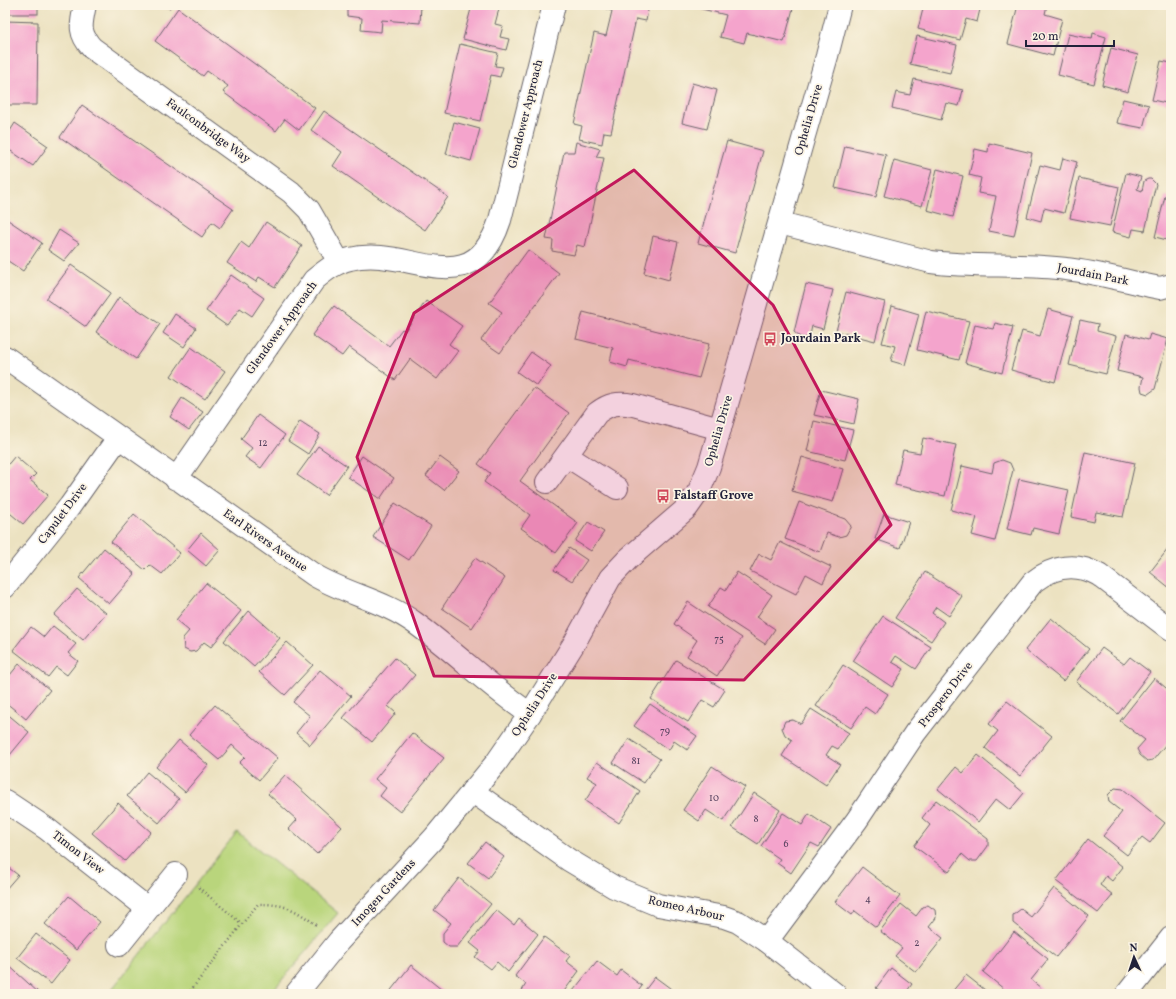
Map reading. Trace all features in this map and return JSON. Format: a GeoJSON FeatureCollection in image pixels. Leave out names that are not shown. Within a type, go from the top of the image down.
{"type":"FeatureCollection","features":[{"type":"Feature","properties":{"kind":"street","name":"Faulconbridge Way"},"geometry":{"type":"LineString","coordinates":[[85,5],[81,22],[81,33],[84,40],[92,48],[291,192],[309,210],[339,262]]}},
{"type":"Feature","properties":{"kind":"street","name":"Glendower Approach"},"geometry":{"type":"LineString","coordinates":[[176,479],[314,280],[339,262],[351,258],[377,256],[396,257],[430,266],[451,268],[476,257],[485,249],[496,231],[500,220],[554,5]]}},
{"type":"Feature","properties":{"kind":"street","name":"Ophelia Drive"},"geometry":{"type":"LineString","coordinates":[[472,792],[496,763],[530,714],[575,642],[610,578],[628,559],[687,508],[693,500],[709,467],[780,223],[840,5]]}},
{"type":"Feature","properties":{"kind":"street","name":"Jourdain Park"},"geometry":{"type":"LineString","coordinates":[[780,223],[931,262],[956,266],[1030,266],[1066,269],[1160,288],[1171,286]]}},
{"type":"Feature","properties":{"kind":"street","name":"Earl Rivers Avenue"},"geometry":{"type":"LineString","coordinates":[[5,357],[314,575],[330,584],[391,609],[415,623],[530,714]]}},
{"type":"Feature","properties":{"kind":"street"},"geometry":{"type":"LineString","coordinates":[[547,482],[597,413],[608,405],[620,403],[633,405],[720,429]]}},
{"type":"Feature","properties":{"kind":"street","name":"Capulet Drive"},"geometry":{"type":"LineString","coordinates":[[5,587],[70,506],[118,438]]}},
{"type":"Feature","properties":{"kind":"street"},"geometry":{"type":"LineString","coordinates":[[567,456],[617,488]]}},
{"type":"Feature","properties":{"kind":"street","name":"Prospero Drive"},"geometry":{"type":"LineString","coordinates":[[767,941],[857,820],[915,733],[1033,582],[1044,574],[1055,569],[1072,567],[1090,570],[1171,630]]}},
{"type":"Feature","properties":{"kind":"street","name":"Romeo Arbour"},"geometry":{"type":"LineString","coordinates":[[472,792],[569,860],[614,887],[658,905],[724,917],[738,922],[767,941],[835,994]]}},
{"type":"Feature","properties":{"kind":"street","name":"Imogen Gardens"},"geometry":{"type":"LineString","coordinates":[[296,994],[339,941],[434,838],[472,792]]}},
{"type":"Feature","properties":{"kind":"street","name":"Timon View"},"geometry":{"type":"LineString","coordinates":[[5,801],[47,829],[147,908]]}},
{"type":"Feature","properties":{"kind":"street"},"geometry":{"type":"LineString","coordinates":[[119,945],[147,908],[186,880]]}},
{"type":"Feature","properties":{"kind":"street"},"geometry":{"type":"LineString","coordinates":[[1127,994],[1171,938]]}},
{"type":"Feature","properties":{"kind":"path"},"geometry":{"type":"LineString","coordinates":[[186,880],[242,924]]}},
{"type":"Feature","properties":{"kind":"path"},"geometry":{"type":"LineString","coordinates":[[188,994],[258,904],[276,904],[293,909],[339,941]]}},
{"type":"Feature","properties":{"kind":"highlighted area"},"geometry":{"type":"Polygon","coordinates":[[[634,170],[773,305],[891,525],[744,680],[434,676],[357,457],[414,313],[634,170]]]}},
{"type":"Feature","properties":{"kind":"green space"},"geometry":{"type":"Polygon","coordinates":[[[237,832],[338,913],[270,994],[108,994],[237,832]]]}},
{"type":"Feature","properties":{"kind":"building"},"geometry":{"type":"Polygon","coordinates":[[[5,5],[38,5],[38,14],[5,14],[5,5]]]}},
{"type":"Feature","properties":{"kind":"building"},"geometry":{"type":"Polygon","coordinates":[[[146,5],[170,5],[170,8],[146,5]]]}},
{"type":"Feature","properties":{"kind":"building"},"geometry":{"type":"Polygon","coordinates":[[[347,5],[421,5],[420,23],[382,20],[381,32],[361,30],[362,18],[347,16],[347,5]]]}},
{"type":"Feature","properties":{"kind":"building"},"geometry":{"type":"Polygon","coordinates":[[[472,5],[500,5],[495,24],[503,26],[500,37],[509,39],[506,50],[463,39],[472,5]]]}},
{"type":"Feature","properties":{"kind":"building"},"geometry":{"type":"Polygon","coordinates":[[[607,5],[649,5],[646,21],[636,19],[611,133],[604,132],[602,144],[579,139],[582,126],[574,124],[594,33],[606,36],[612,11],[606,9],[607,5]]]}},
{"type":"Feature","properties":{"kind":"building"},"geometry":{"type":"Polygon","coordinates":[[[695,5],[794,5],[784,42],[747,33],[744,43],[720,37],[726,15],[694,7],[695,5]]]}},
{"type":"Feature","properties":{"kind":"building"},"geometry":{"type":"Polygon","coordinates":[[[924,5],[981,5],[977,22],[966,19],[960,40],[918,29],[924,5]]]}},
{"type":"Feature","properties":{"kind":"building"},"geometry":{"type":"Polygon","coordinates":[[[1018,5],[1047,5],[1045,14],[1062,19],[1053,56],[1008,44],[1018,5]]]}},
{"type":"Feature","properties":{"kind":"building"},"geometry":{"type":"Polygon","coordinates":[[[178,8],[315,108],[299,130],[285,119],[276,131],[223,92],[228,86],[207,71],[203,76],[155,41],[178,8]]]}},
{"type":"Feature","properties":{"kind":"building"},"geometry":{"type":"Polygon","coordinates":[[[5,21],[38,22],[37,105],[5,105],[5,21]]]}},
{"type":"Feature","properties":{"kind":"building"},"geometry":{"type":"Polygon","coordinates":[[[1093,33],[1106,37],[1094,84],[1058,75],[1068,34],[1092,39],[1093,33]]]}},
{"type":"Feature","properties":{"kind":"building"},"geometry":{"type":"Polygon","coordinates":[[[917,36],[957,45],[950,73],[910,64],[917,36]]]}},
{"type":"Feature","properties":{"kind":"building"},"geometry":{"type":"Polygon","coordinates":[[[460,44],[498,53],[495,66],[503,67],[500,77],[491,75],[480,121],[444,113],[460,44]]]}},
{"type":"Feature","properties":{"kind":"building"},"geometry":{"type":"Polygon","coordinates":[[[1111,48],[1138,55],[1128,92],[1102,85],[1111,48]]]}},
{"type":"Feature","properties":{"kind":"building"},"geometry":{"type":"Polygon","coordinates":[[[1161,61],[1171,63],[1171,104],[1152,100],[1161,61]]]}},
{"type":"Feature","properties":{"kind":"building"},"geometry":{"type":"Polygon","coordinates":[[[914,79],[963,90],[959,106],[946,103],[941,120],[892,108],[896,92],[910,95],[914,79]]]}},
{"type":"Feature","properties":{"kind":"building"},"geometry":{"type":"Polygon","coordinates":[[[692,83],[717,90],[707,129],[682,123],[692,83]]]}},
{"type":"Feature","properties":{"kind":"building"},"geometry":{"type":"Polygon","coordinates":[[[1123,99],[1149,105],[1143,128],[1117,123],[1123,99]]]}},
{"type":"Feature","properties":{"kind":"building"},"geometry":{"type":"Polygon","coordinates":[[[82,105],[233,209],[220,228],[212,222],[202,237],[60,137],[82,105]]]}},
{"type":"Feature","properties":{"kind":"building"},"geometry":{"type":"Polygon","coordinates":[[[324,111],[448,197],[425,230],[333,166],[342,152],[311,130],[324,111]]]}},
{"type":"Feature","properties":{"kind":"building"},"geometry":{"type":"Polygon","coordinates":[[[454,122],[480,129],[471,161],[446,154],[454,122]]]}},
{"type":"Feature","properties":{"kind":"building"},"geometry":{"type":"Polygon","coordinates":[[[15,123],[48,146],[33,166],[5,147],[5,139],[15,123]]]}},
{"type":"Feature","properties":{"kind":"building"},"geometry":{"type":"Polygon","coordinates":[[[727,141],[763,151],[735,253],[698,243],[727,141]]]}},
{"type":"Feature","properties":{"kind":"building"},"geometry":{"type":"Polygon","coordinates":[[[576,142],[600,149],[596,157],[604,158],[585,247],[577,245],[574,255],[552,251],[553,240],[546,239],[564,152],[574,152],[576,142]]]}},
{"type":"Feature","properties":{"kind":"building"},"geometry":{"type":"Polygon","coordinates":[[[989,143],[1032,153],[1014,236],[989,231],[996,196],[978,193],[981,178],[969,175],[975,149],[988,152],[989,143]]]}},
{"type":"Feature","properties":{"kind":"building"},"geometry":{"type":"Polygon","coordinates":[[[845,146],[886,155],[876,197],[835,188],[845,146]]]}},
{"type":"Feature","properties":{"kind":"building"},"geometry":{"type":"Polygon","coordinates":[[[1063,158],[1077,162],[1064,213],[1044,208],[1041,221],[1027,217],[1040,165],[1060,170],[1063,158]]]}},
{"type":"Feature","properties":{"kind":"building"},"geometry":{"type":"Polygon","coordinates":[[[894,160],[932,170],[922,206],[884,196],[894,160]]]}},
{"type":"Feature","properties":{"kind":"building"},"geometry":{"type":"Polygon","coordinates":[[[937,169],[963,176],[953,217],[927,210],[937,169]]]}},
{"type":"Feature","properties":{"kind":"building"},"geometry":{"type":"Polygon","coordinates":[[[1126,173],[1141,177],[1137,189],[1142,191],[1144,181],[1148,179],[1151,179],[1156,184],[1145,231],[1133,229],[1131,237],[1112,232],[1126,173]]]}},
{"type":"Feature","properties":{"kind":"building"},"geometry":{"type":"Polygon","coordinates":[[[1079,178],[1119,187],[1110,226],[1070,218],[1079,178]]]}},
{"type":"Feature","properties":{"kind":"building"},"geometry":{"type":"Polygon","coordinates":[[[1165,196],[1171,197],[1171,241],[1155,237],[1165,196]]]}},
{"type":"Feature","properties":{"kind":"building"},"geometry":{"type":"Polygon","coordinates":[[[5,218],[42,243],[23,271],[5,259],[5,218]]]}},
{"type":"Feature","properties":{"kind":"building"},"geometry":{"type":"Polygon","coordinates":[[[266,222],[302,246],[275,287],[259,277],[256,282],[227,263],[241,242],[249,248],[266,222]]]}},
{"type":"Feature","properties":{"kind":"building"},"geometry":{"type":"Polygon","coordinates":[[[59,230],[79,243],[64,261],[48,250],[59,230]]]}},
{"type":"Feature","properties":{"kind":"building"},"geometry":{"type":"Polygon","coordinates":[[[653,236],[678,242],[669,280],[644,273],[653,236]]]}},
{"type":"Feature","properties":{"kind":"building"},"geometry":{"type":"Polygon","coordinates":[[[528,250],[559,273],[500,353],[481,340],[502,312],[489,303],[528,250]]]}},
{"type":"Feature","properties":{"kind":"building"},"geometry":{"type":"Polygon","coordinates":[[[71,265],[111,293],[86,327],[46,299],[71,265]]]}},
{"type":"Feature","properties":{"kind":"building"},"geometry":{"type":"Polygon","coordinates":[[[231,275],[264,298],[252,316],[240,308],[227,326],[206,311],[231,275]]]}},
{"type":"Feature","properties":{"kind":"building"},"geometry":{"type":"Polygon","coordinates":[[[806,284],[833,290],[823,329],[812,326],[810,335],[807,338],[800,337],[794,332],[806,284]]]}},
{"type":"Feature","properties":{"kind":"building"},"geometry":{"type":"Polygon","coordinates":[[[846,292],[885,302],[875,341],[836,331],[846,292]]]}},
{"type":"Feature","properties":{"kind":"building"},"geometry":{"type":"Polygon","coordinates":[[[119,297],[160,324],[136,359],[96,332],[119,297]]]}},
{"type":"Feature","properties":{"kind":"building"},"geometry":{"type":"Polygon","coordinates":[[[426,301],[462,326],[449,344],[458,351],[437,379],[410,359],[395,380],[349,347],[342,356],[312,335],[334,306],[389,346],[402,329],[405,331],[426,301]]]}},
{"type":"Feature","properties":{"kind":"building"},"geometry":{"type":"Polygon","coordinates":[[[892,306],[919,314],[905,365],[891,361],[895,346],[882,343],[892,306]]]}},
{"type":"Feature","properties":{"kind":"building"},"geometry":{"type":"Polygon","coordinates":[[[1048,309],[1073,316],[1055,382],[1011,370],[1022,331],[1040,336],[1048,309]]]}},
{"type":"Feature","properties":{"kind":"building"},"geometry":{"type":"Polygon","coordinates":[[[926,311],[969,321],[959,360],[917,350],[926,311]]]}},
{"type":"Feature","properties":{"kind":"building"},"geometry":{"type":"Polygon","coordinates":[[[583,312],[709,344],[699,378],[629,360],[627,367],[610,362],[613,348],[576,339],[583,312]]]}},
{"type":"Feature","properties":{"kind":"building"},"geometry":{"type":"Polygon","coordinates":[[[175,314],[196,328],[184,347],[163,333],[175,314]]]}},
{"type":"Feature","properties":{"kind":"building"},"geometry":{"type":"Polygon","coordinates":[[[1080,320],[1098,324],[1097,331],[1116,336],[1106,374],[1069,365],[1080,320]]]}},
{"type":"Feature","properties":{"kind":"building"},"geometry":{"type":"Polygon","coordinates":[[[995,323],[1013,327],[1002,373],[965,363],[975,325],[993,329],[995,323]]]}},
{"type":"Feature","properties":{"kind":"building"},"geometry":{"type":"Polygon","coordinates":[[[1126,334],[1148,340],[1150,334],[1168,339],[1155,389],[1148,394],[1142,392],[1141,387],[1143,377],[1117,371],[1126,334]]]}},
{"type":"Feature","properties":{"kind":"building"},"geometry":{"type":"Polygon","coordinates":[[[191,347],[225,371],[205,399],[171,376],[191,347]]]}},
{"type":"Feature","properties":{"kind":"building"},"geometry":{"type":"Polygon","coordinates":[[[531,352],[551,366],[537,386],[517,372],[531,352]]]}},
{"type":"Feature","properties":{"kind":"building"},"geometry":{"type":"Polygon","coordinates":[[[534,388],[569,413],[520,481],[578,523],[556,553],[521,528],[530,515],[484,482],[490,473],[478,464],[534,388]]]}},
{"type":"Feature","properties":{"kind":"building"},"geometry":{"type":"Polygon","coordinates":[[[821,390],[859,399],[854,424],[814,415],[821,390]]]}},
{"type":"Feature","properties":{"kind":"building"},"geometry":{"type":"Polygon","coordinates":[[[182,398],[203,412],[189,430],[170,417],[182,398]]]}},
{"type":"Feature","properties":{"kind":"building"},"geometry":{"type":"Polygon","coordinates":[[[258,415],[285,435],[261,468],[245,457],[252,448],[241,439],[258,415]]]}},
{"type":"Feature","properties":{"kind":"building"},"geometry":{"type":"Polygon","coordinates":[[[300,421],[320,434],[308,454],[288,441],[300,421]]]}},
{"type":"Feature","properties":{"kind":"building"},"geometry":{"type":"Polygon","coordinates":[[[814,421],[853,430],[845,460],[807,451],[814,421]]]}},
{"type":"Feature","properties":{"kind":"building"},"geometry":{"type":"Polygon","coordinates":[[[923,438],[956,445],[945,496],[895,485],[903,450],[920,453],[923,438]]]}},
{"type":"Feature","properties":{"kind":"building"},"geometry":{"type":"Polygon","coordinates":[[[318,446],[347,466],[326,495],[297,475],[318,446]]]}},
{"type":"Feature","properties":{"kind":"building"},"geometry":{"type":"Polygon","coordinates":[[[1085,452],[1135,463],[1123,517],[1096,512],[1094,522],[1071,517],[1085,452]]]}},
{"type":"Feature","properties":{"kind":"building"},"geometry":{"type":"Polygon","coordinates":[[[15,456],[36,474],[30,480],[48,495],[23,524],[5,509],[5,468],[15,456]]]}},
{"type":"Feature","properties":{"kind":"building"},"geometry":{"type":"Polygon","coordinates":[[[362,456],[394,478],[380,499],[348,477],[362,456]]]}},
{"type":"Feature","properties":{"kind":"building"},"geometry":{"type":"Polygon","coordinates":[[[440,457],[459,471],[444,490],[426,476],[440,457]]]}},
{"type":"Feature","properties":{"kind":"building"},"geometry":{"type":"Polygon","coordinates":[[[802,457],[843,469],[833,502],[792,491],[802,457]]]}},
{"type":"Feature","properties":{"kind":"building"},"geometry":{"type":"Polygon","coordinates":[[[1002,460],[1010,463],[1013,470],[995,541],[972,535],[977,517],[951,510],[962,466],[992,473],[994,463],[1002,460]]]}},
{"type":"Feature","properties":{"kind":"building"},"geometry":{"type":"Polygon","coordinates":[[[1019,479],[1069,490],[1059,534],[1033,528],[1031,535],[1007,529],[1019,479]]]}},
{"type":"Feature","properties":{"kind":"building"},"geometry":{"type":"Polygon","coordinates":[[[799,502],[845,519],[851,526],[846,535],[839,537],[827,533],[820,552],[785,539],[799,502]]]}},
{"type":"Feature","properties":{"kind":"building"},"geometry":{"type":"Polygon","coordinates":[[[395,503],[431,526],[409,560],[373,537],[395,503]]]}},
{"type":"Feature","properties":{"kind":"building"},"geometry":{"type":"Polygon","coordinates":[[[134,514],[180,553],[162,574],[150,565],[145,570],[111,542],[134,514]]]}},
{"type":"Feature","properties":{"kind":"building"},"geometry":{"type":"Polygon","coordinates":[[[884,514],[909,522],[900,548],[875,539],[884,514]]]}},
{"type":"Feature","properties":{"kind":"building"},"geometry":{"type":"Polygon","coordinates":[[[588,522],[604,532],[591,551],[575,541],[588,522]]]}},
{"type":"Feature","properties":{"kind":"building"},"geometry":{"type":"Polygon","coordinates":[[[201,533],[220,550],[206,566],[187,550],[201,533]]]}},
{"type":"Feature","properties":{"kind":"building"},"geometry":{"type":"Polygon","coordinates":[[[780,542],[831,567],[823,583],[806,574],[796,594],[750,571],[759,554],[771,560],[780,542]]]}},
{"type":"Feature","properties":{"kind":"building"},"geometry":{"type":"Polygon","coordinates":[[[104,548],[135,574],[109,604],[79,578],[104,548]]]}},
{"type":"Feature","properties":{"kind":"building"},"geometry":{"type":"Polygon","coordinates":[[[569,548],[587,560],[572,581],[554,570],[569,548]]]}},
{"type":"Feature","properties":{"kind":"building"},"geometry":{"type":"Polygon","coordinates":[[[1168,549],[1171,551],[1171,589],[1150,572],[1168,549]]]}},
{"type":"Feature","properties":{"kind":"building"},"geometry":{"type":"Polygon","coordinates":[[[475,558],[505,578],[472,628],[442,608],[475,558]]]}},
{"type":"Feature","properties":{"kind":"building"},"geometry":{"type":"Polygon","coordinates":[[[737,572],[772,595],[757,617],[775,629],[765,644],[708,607],[721,587],[726,590],[737,572]]]}},
{"type":"Feature","properties":{"kind":"building"},"geometry":{"type":"Polygon","coordinates":[[[925,572],[962,596],[949,616],[936,607],[932,613],[944,622],[931,641],[895,618],[925,572]]]}},
{"type":"Feature","properties":{"kind":"building"},"geometry":{"type":"Polygon","coordinates":[[[206,583],[241,611],[211,647],[204,642],[196,651],[190,652],[184,649],[183,638],[189,631],[176,620],[206,583]]]}},
{"type":"Feature","properties":{"kind":"building"},"geometry":{"type":"Polygon","coordinates":[[[77,589],[106,613],[83,640],[54,615],[77,589]]]}},
{"type":"Feature","properties":{"kind":"building"},"geometry":{"type":"Polygon","coordinates":[[[688,602],[742,638],[717,676],[687,656],[697,640],[674,624],[688,602]]]}},
{"type":"Feature","properties":{"kind":"building"},"geometry":{"type":"Polygon","coordinates":[[[249,611],[280,638],[254,667],[224,641],[249,611]]]}},
{"type":"Feature","properties":{"kind":"building"},"geometry":{"type":"Polygon","coordinates":[[[883,616],[931,647],[916,669],[896,656],[892,662],[904,669],[892,687],[853,661],[883,616]]]}},
{"type":"Feature","properties":{"kind":"building"},"geometry":{"type":"Polygon","coordinates":[[[1051,618],[1089,649],[1063,681],[1025,650],[1051,618]]]}},
{"type":"Feature","properties":{"kind":"building"},"geometry":{"type":"Polygon","coordinates":[[[53,626],[76,644],[68,653],[78,661],[67,675],[56,667],[48,677],[13,650],[31,627],[44,637],[53,626]]]}},
{"type":"Feature","properties":{"kind":"building"},"geometry":{"type":"Polygon","coordinates":[[[287,642],[313,665],[285,695],[259,672],[287,642]]]}},
{"type":"Feature","properties":{"kind":"building"},"geometry":{"type":"Polygon","coordinates":[[[1102,648],[1124,664],[1130,657],[1150,672],[1118,714],[1076,682],[1102,648]]]}},
{"type":"Feature","properties":{"kind":"building"},"geometry":{"type":"Polygon","coordinates":[[[395,658],[415,675],[388,706],[396,713],[372,742],[343,718],[395,658]]]}},
{"type":"Feature","properties":{"kind":"building"},"geometry":{"type":"Polygon","coordinates":[[[676,660],[725,690],[714,707],[702,700],[688,722],[651,699],[676,660]]]}},
{"type":"Feature","properties":{"kind":"building"},"geometry":{"type":"Polygon","coordinates":[[[19,664],[50,690],[26,719],[5,702],[5,681],[19,664]]]}},
{"type":"Feature","properties":{"kind":"building"},"geometry":{"type":"Polygon","coordinates":[[[843,665],[888,694],[875,714],[865,707],[851,728],[816,706],[843,665]]]}},
{"type":"Feature","properties":{"kind":"building"},"geometry":{"type":"Polygon","coordinates":[[[320,670],[351,696],[310,745],[296,733],[310,716],[293,702],[320,670]]]}},
{"type":"Feature","properties":{"kind":"building"},"geometry":{"type":"Polygon","coordinates":[[[1154,678],[1171,692],[1171,738],[1153,760],[1147,761],[1140,755],[1137,749],[1145,740],[1120,721],[1154,678]]]}},
{"type":"Feature","properties":{"kind":"building"},"geometry":{"type":"Polygon","coordinates":[[[1007,701],[1052,736],[1020,776],[985,748],[998,731],[989,724],[1007,701]]]}},
{"type":"Feature","properties":{"kind":"building"},"geometry":{"type":"Polygon","coordinates":[[[650,704],[697,736],[687,750],[674,741],[669,750],[634,726],[650,704]]]}},
{"type":"Feature","properties":{"kind":"building"},"geometry":{"type":"Polygon","coordinates":[[[215,705],[278,758],[259,780],[239,763],[245,757],[232,745],[219,760],[189,735],[215,705]]]}},
{"type":"Feature","properties":{"kind":"building"},"geometry":{"type":"Polygon","coordinates":[[[811,709],[849,733],[838,749],[832,746],[826,755],[840,764],[826,785],[782,756],[792,740],[785,735],[782,728],[785,721],[793,720],[801,724],[811,709]]]}},
{"type":"Feature","properties":{"kind":"building"},"geometry":{"type":"Polygon","coordinates":[[[5,712],[29,732],[5,761],[5,712]]]}},
{"type":"Feature","properties":{"kind":"building"},"geometry":{"type":"Polygon","coordinates":[[[412,733],[444,758],[400,812],[380,796],[386,788],[375,779],[412,733]]]}},
{"type":"Feature","properties":{"kind":"building"},"geometry":{"type":"Polygon","coordinates":[[[629,739],[660,759],[644,783],[613,763],[629,739]]]}},
{"type":"Feature","properties":{"kind":"building"},"geometry":{"type":"Polygon","coordinates":[[[179,740],[208,765],[185,792],[156,767],[179,740]]]}},
{"type":"Feature","properties":{"kind":"building"},"geometry":{"type":"Polygon","coordinates":[[[978,755],[1024,793],[1010,810],[996,799],[978,822],[938,789],[956,767],[963,773],[978,755]]]}},
{"type":"Feature","properties":{"kind":"building"},"geometry":{"type":"Polygon","coordinates":[[[597,762],[640,791],[619,823],[585,801],[597,783],[587,777],[597,762]]]}},
{"type":"Feature","properties":{"kind":"building"},"geometry":{"type":"Polygon","coordinates":[[[712,766],[745,787],[723,821],[706,810],[699,821],[683,810],[712,766]]]}},
{"type":"Feature","properties":{"kind":"building"},"geometry":{"type":"Polygon","coordinates":[[[147,772],[179,799],[159,823],[127,796],[147,772]]]}},
{"type":"Feature","properties":{"kind":"building"},"geometry":{"type":"Polygon","coordinates":[[[285,775],[342,827],[317,854],[289,829],[297,820],[268,794],[285,775]]]}},
{"type":"Feature","properties":{"kind":"building"},"geometry":{"type":"Polygon","coordinates":[[[1115,788],[1123,789],[1165,823],[1150,843],[1142,837],[1127,855],[1103,836],[1122,812],[1109,802],[1108,795],[1115,788]]]}},
{"type":"Feature","properties":{"kind":"building"},"geometry":{"type":"Polygon","coordinates":[[[754,793],[780,810],[758,844],[732,827],[754,793]]]}},
{"type":"Feature","properties":{"kind":"building"},"geometry":{"type":"Polygon","coordinates":[[[936,800],[988,839],[988,846],[977,861],[970,861],[962,854],[949,872],[914,846],[930,825],[922,818],[936,800]]]}},
{"type":"Feature","properties":{"kind":"building"},"geometry":{"type":"Polygon","coordinates":[[[118,803],[151,832],[125,861],[92,833],[118,803]]]}},
{"type":"Feature","properties":{"kind":"building"},"geometry":{"type":"Polygon","coordinates":[[[783,813],[802,825],[809,814],[831,829],[819,847],[811,843],[791,873],[777,863],[780,859],[761,846],[783,813]]]}},
{"type":"Feature","properties":{"kind":"building"},"geometry":{"type":"Polygon","coordinates":[[[1088,839],[1123,867],[1112,881],[1106,876],[1100,885],[1113,895],[1098,913],[1056,881],[1088,839]]]}},
{"type":"Feature","properties":{"kind":"building"},"geometry":{"type":"Polygon","coordinates":[[[485,842],[504,857],[488,878],[468,863],[485,842]]]}},
{"type":"Feature","properties":{"kind":"building"},"geometry":{"type":"Polygon","coordinates":[[[5,865],[18,875],[5,890],[5,865]]]}},
{"type":"Feature","properties":{"kind":"building"},"geometry":{"type":"Polygon","coordinates":[[[862,867],[900,896],[876,927],[855,911],[852,915],[835,902],[862,867]]]}},
{"type":"Feature","properties":{"kind":"building"},"geometry":{"type":"Polygon","coordinates":[[[459,878],[491,904],[457,947],[449,947],[443,942],[443,933],[451,923],[434,910],[459,878]]]}},
{"type":"Feature","properties":{"kind":"building"},"geometry":{"type":"Polygon","coordinates":[[[1054,888],[1089,916],[1056,957],[1013,923],[1013,915],[1021,909],[1031,917],[1054,888]]]}},
{"type":"Feature","properties":{"kind":"building"},"geometry":{"type":"Polygon","coordinates":[[[69,896],[100,922],[76,950],[45,924],[69,896]]]}},
{"type":"Feature","properties":{"kind":"building"},"geometry":{"type":"Polygon","coordinates":[[[901,904],[916,916],[923,907],[928,905],[935,910],[936,918],[929,927],[943,938],[916,972],[895,956],[902,948],[880,931],[901,904]]]}},
{"type":"Feature","properties":{"kind":"building"},"geometry":{"type":"Polygon","coordinates":[[[496,910],[514,925],[519,918],[538,934],[508,972],[497,962],[491,969],[475,957],[480,951],[470,943],[496,910]]]}},
{"type":"Feature","properties":{"kind":"building"},"geometry":{"type":"Polygon","coordinates":[[[1014,932],[1048,959],[1031,980],[1041,988],[1036,994],[1010,994],[983,972],[1014,932]]]}},
{"type":"Feature","properties":{"kind":"building"},"geometry":{"type":"Polygon","coordinates":[[[36,934],[70,960],[51,984],[17,958],[36,934]]]}},
{"type":"Feature","properties":{"kind":"building"},"geometry":{"type":"Polygon","coordinates":[[[544,937],[570,956],[566,961],[579,971],[562,994],[524,994],[521,992],[526,984],[515,976],[544,937]]]}},
{"type":"Feature","properties":{"kind":"building"},"geometry":{"type":"Polygon","coordinates":[[[597,961],[617,976],[621,970],[642,986],[636,994],[577,994],[573,991],[597,961]]]}},
{"type":"Feature","properties":{"kind":"building"},"geometry":{"type":"Polygon","coordinates":[[[5,962],[40,994],[5,994],[5,962]]]}},
{"type":"Feature","properties":{"kind":"building"},"geometry":{"type":"Polygon","coordinates":[[[411,965],[447,994],[388,994],[411,965]]]}},
{"type":"Feature","properties":{"kind":"building"},"geometry":{"type":"Polygon","coordinates":[[[891,968],[912,984],[905,994],[884,994],[876,988],[891,968]]]}},
{"type":"Feature","properties":{"kind":"building"},"geometry":{"type":"Polygon","coordinates":[[[966,975],[990,994],[950,994],[966,975]]]}},
{"type":"Feature","properties":{"kind":"building"},"geometry":{"type":"Polygon","coordinates":[[[655,977],[678,994],[642,994],[655,977]]]}},
{"type":"Feature","properties":{"kind":"place","name":"Jourdain Park"},"geometry":{"type":"Point","coordinates":[770,339]}},
{"type":"Feature","properties":{"kind":"place","name":"Falstaff Grove"},"geometry":{"type":"Point","coordinates":[663,496]}}]}
